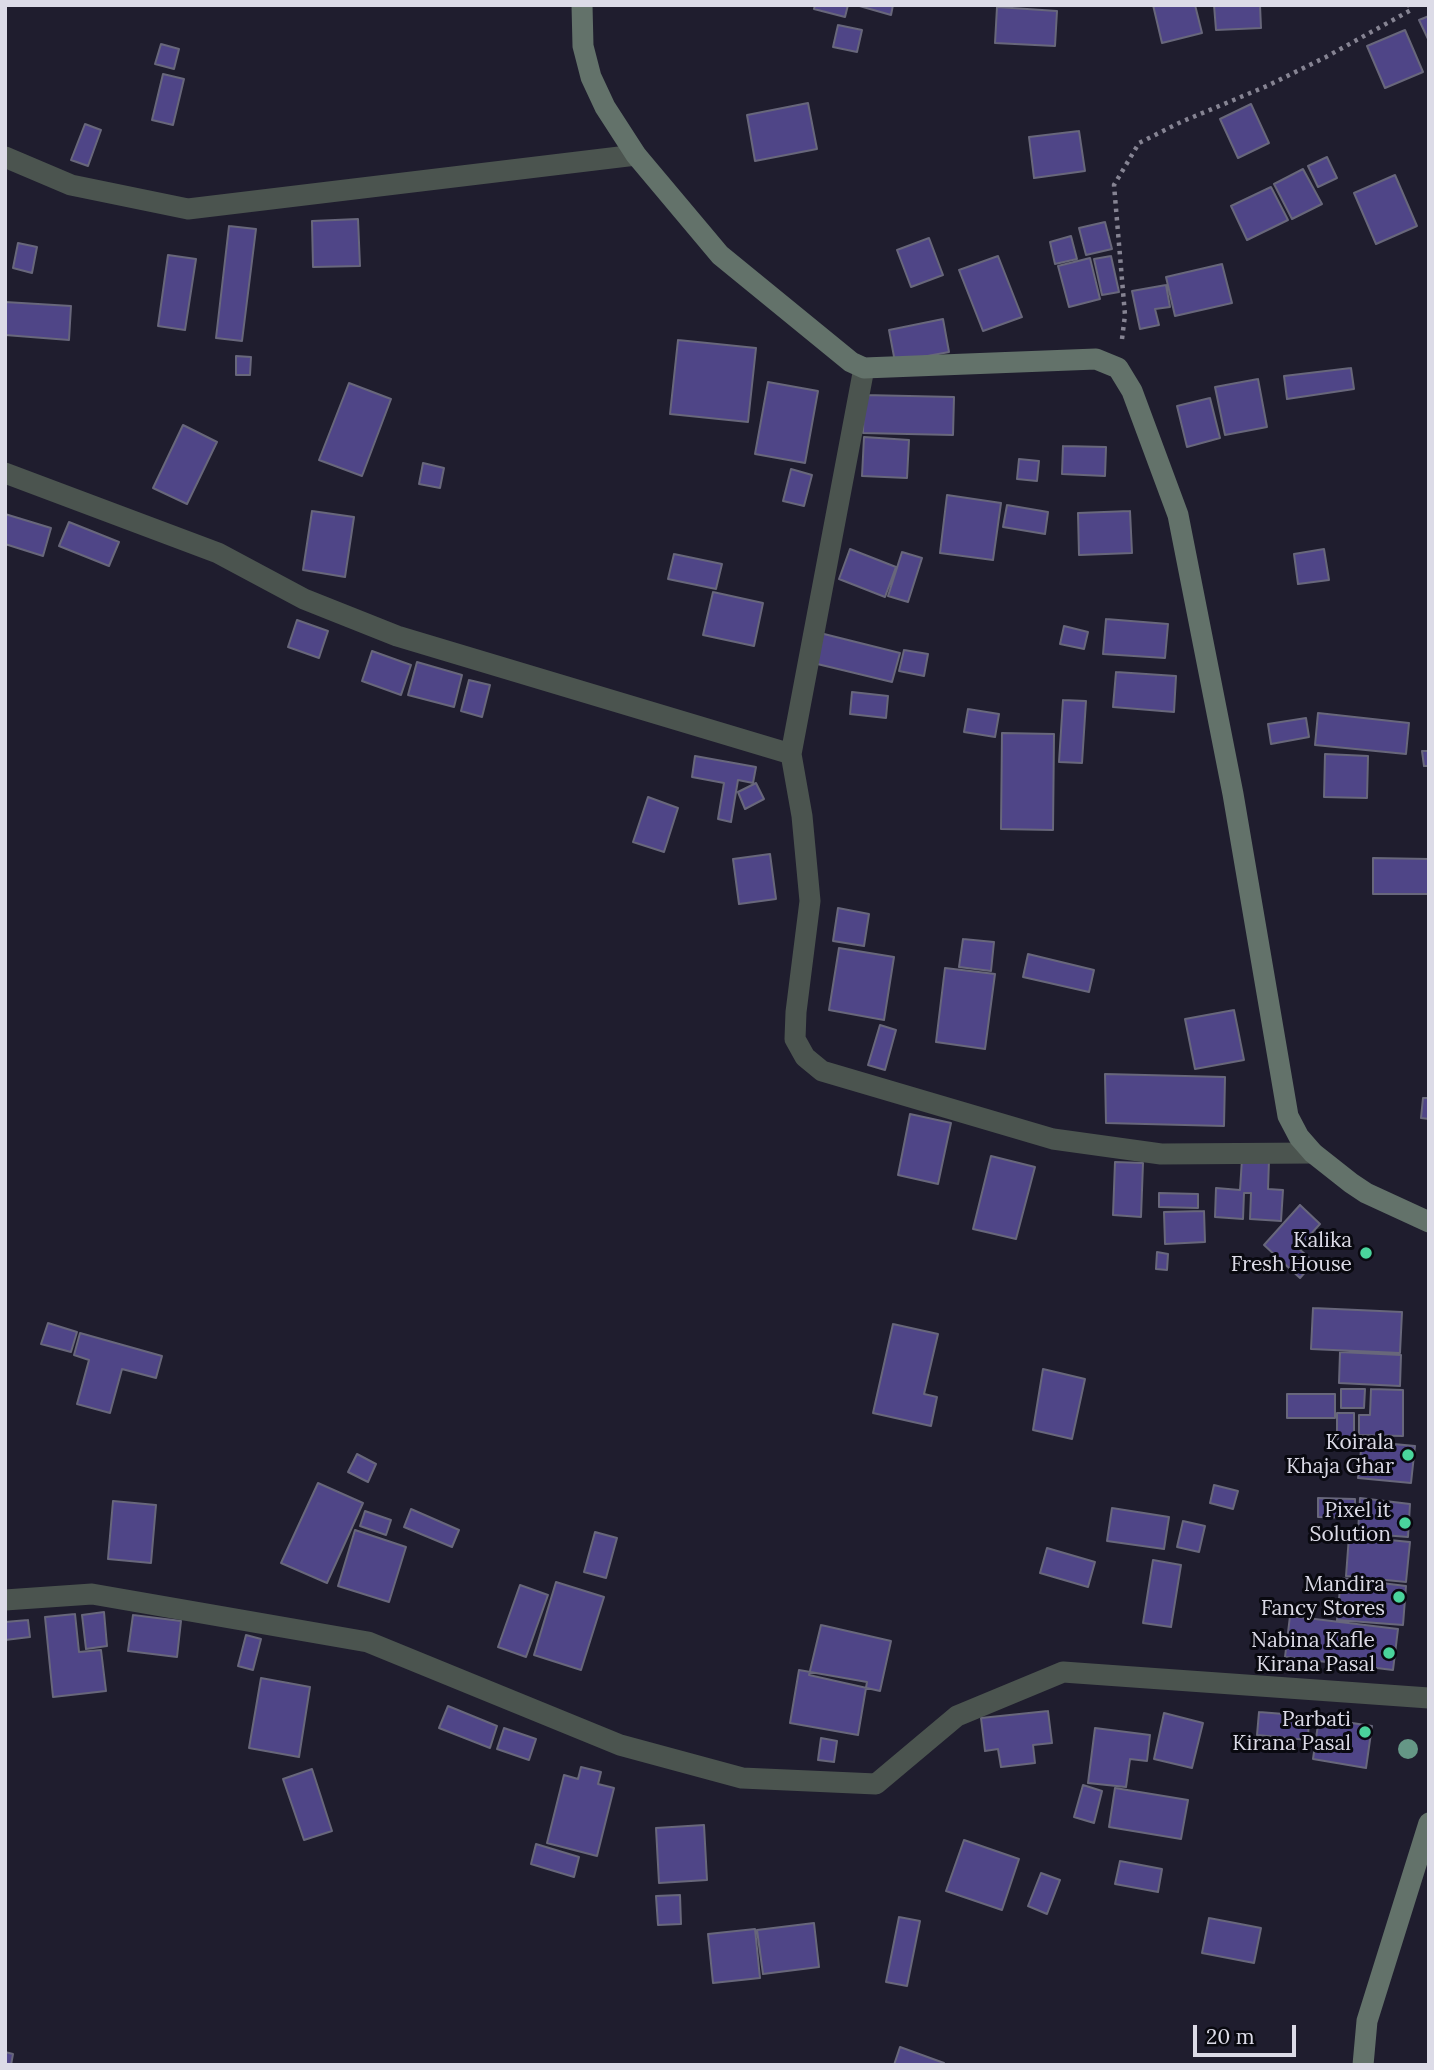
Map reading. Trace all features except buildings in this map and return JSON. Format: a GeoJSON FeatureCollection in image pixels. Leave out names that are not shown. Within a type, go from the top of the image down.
{"type":"FeatureCollection","features":[{"type":"Feature","properties":{"kind":"street"},"geometry":{"type":"LineString","coordinates":[[582,5],[583,46],[591,77],[605,107],[636,155],[720,255],[851,362],[864,368],[1096,359],[1118,368],[1132,391],[1178,515],[1233,794],[1289,1116],[1299,1137],[1313,1153],[1351,1183],[1366,1193],[1429,1222]]}},
{"type":"Feature","properties":{"kind":"street"},"geometry":{"type":"LineString","coordinates":[[5,157],[71,185],[188,209],[636,155]]}},
{"type":"Feature","properties":{"kind":"street"},"geometry":{"type":"LineString","coordinates":[[864,368],[791,754],[802,816],[810,901],[796,1012],[796,1039],[805,1056],[822,1072],[1053,1139],[1161,1154],[1313,1153]]}},
{"type":"Feature","properties":{"kind":"street"},"geometry":{"type":"LineString","coordinates":[[5,473],[218,553],[304,599],[397,636],[791,754]]}},
{"type":"Feature","properties":{"kind":"street"},"geometry":{"type":"LineString","coordinates":[[5,1600],[92,1594],[368,1642],[620,1745],[743,1778],[876,1784],[957,1716],[1063,1672],[1429,1698]]}},
{"type":"Feature","properties":{"kind":"street"},"geometry":{"type":"LineString","coordinates":[[1363,2065],[1367,2021],[1429,1824]]}},
{"type":"Feature","properties":{"kind":"path"},"geometry":{"type":"LineString","coordinates":[[1118,368],[1125,315],[1114,185],[1139,143],[1326,57],[1411,10],[1409,5]]}},
{"type":"Feature","properties":{"kind":"place","name":"Kalika Fresh House"},"geometry":{"type":"Point","coordinates":[1366,1253]}},
{"type":"Feature","properties":{"kind":"place","name":"Koirala Khaja Ghar"},"geometry":{"type":"Point","coordinates":[1408,1455]}},
{"type":"Feature","properties":{"kind":"place","name":"Pixel it Solution"},"geometry":{"type":"Point","coordinates":[1405,1523]}},
{"type":"Feature","properties":{"kind":"place","name":"Mandira Fancy Stores"},"geometry":{"type":"Point","coordinates":[1399,1597]}},
{"type":"Feature","properties":{"kind":"place","name":"Nabina Kafle Kirana Pasal"},"geometry":{"type":"Point","coordinates":[1389,1653]}},
{"type":"Feature","properties":{"kind":"place","name":"Parbati Kirana Pasal"},"geometry":{"type":"Point","coordinates":[1365,1732]}}]}
